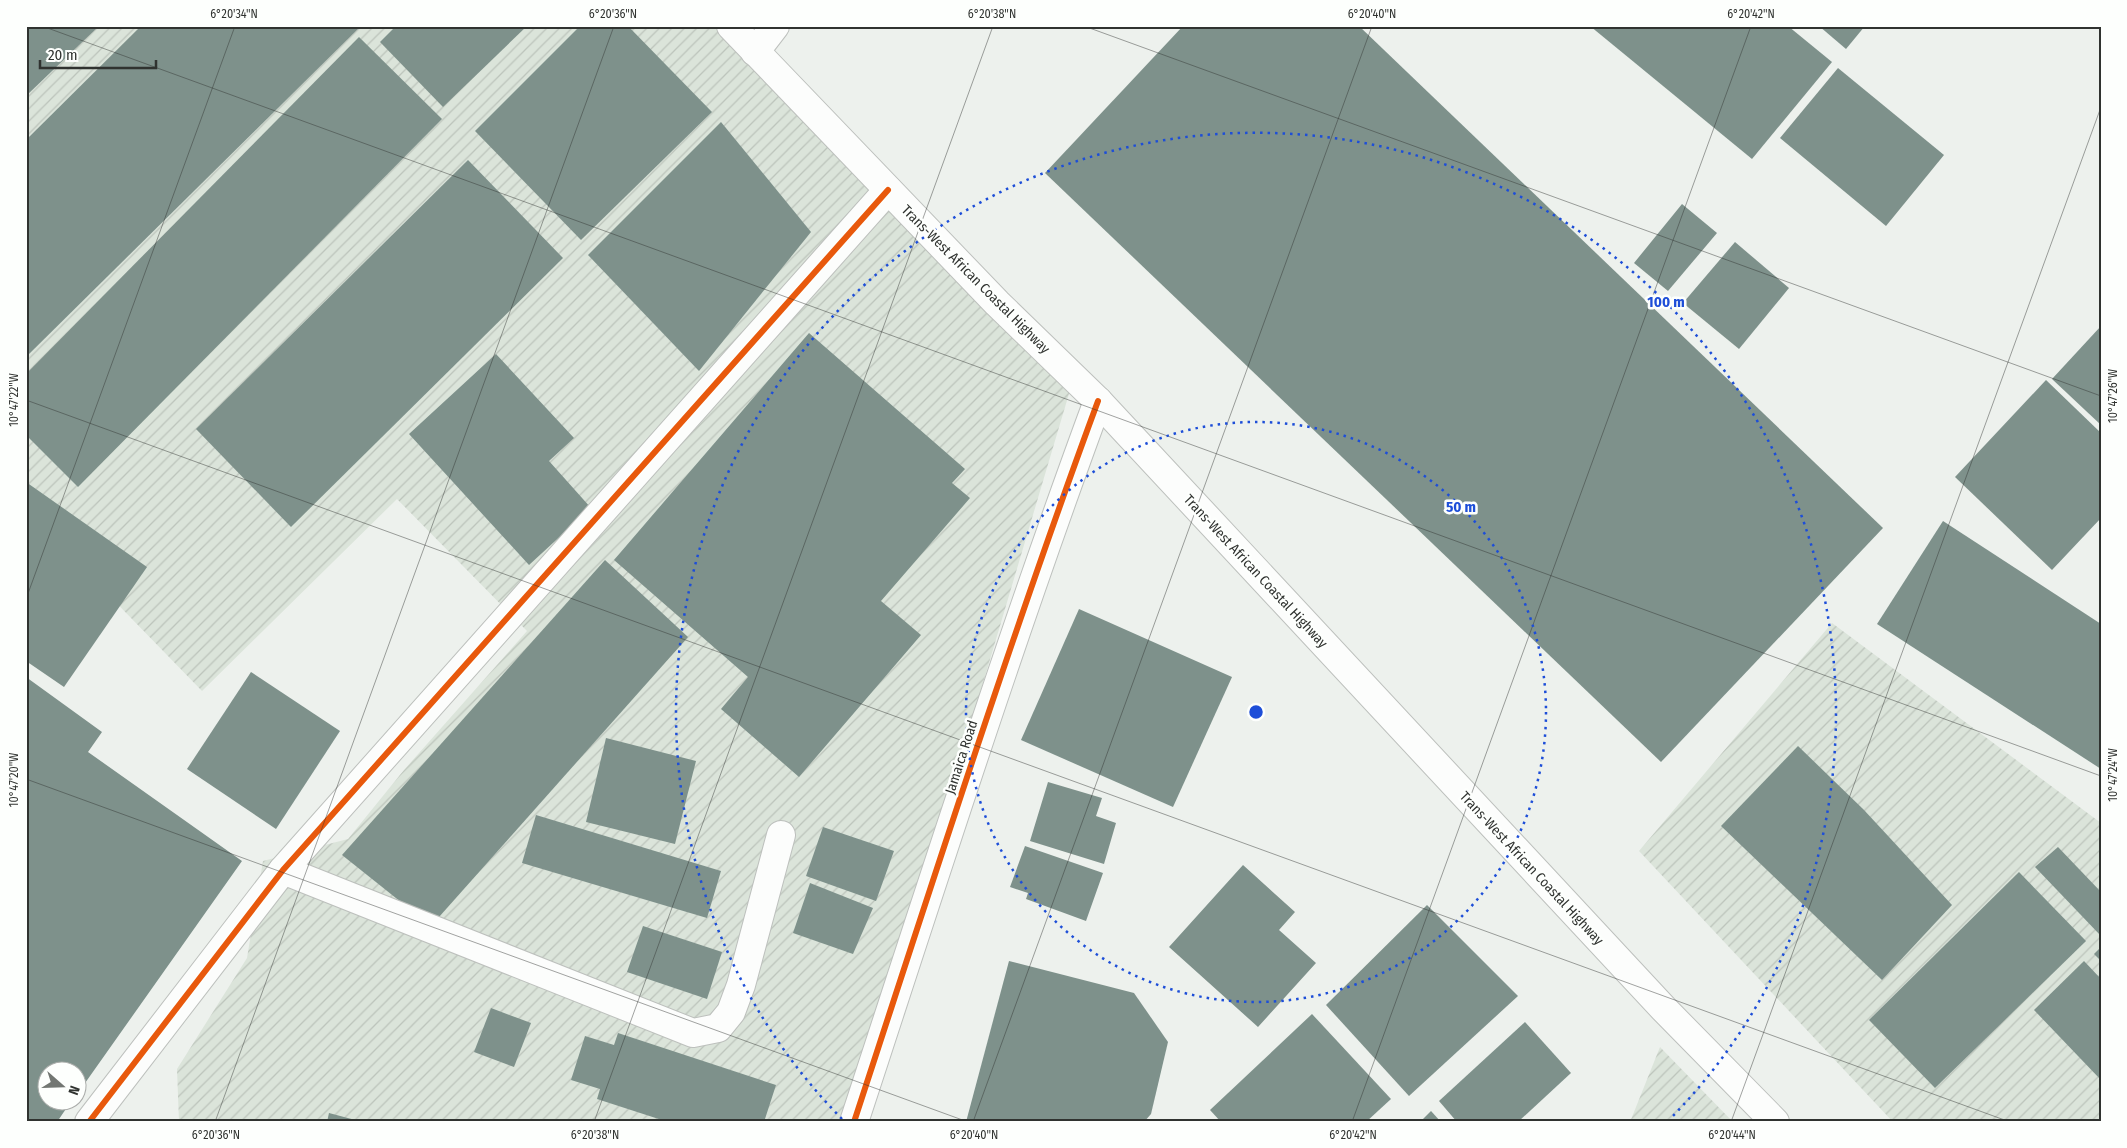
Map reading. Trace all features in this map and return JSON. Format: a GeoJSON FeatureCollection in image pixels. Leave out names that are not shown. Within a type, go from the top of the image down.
{"type":"FeatureCollection","features":[{"type":"Feature","properties":{"kind":"main road","name":"Trans-West African Coastal Highway"},"geometry":{"type":"LineString","coordinates":[[731,26],[997,303],[1098,401],[1664,1009],[1775,1122]]}},
{"type":"Feature","properties":{"kind":"main road"},"geometry":{"type":"LineString","coordinates":[[755,52],[775,26]]}},
{"type":"Feature","properties":{"kind":"main road"},"geometry":{"type":"LineString","coordinates":[[89,1122],[283,870],[888,190]]}},
{"type":"Feature","properties":{"kind":"main road","name":"Jamaica Road"},"geometry":{"type":"LineString","coordinates":[[854,1122],[999,682],[1059,506],[1098,401]]}},
{"type":"Feature","properties":{"kind":"main road"},"geometry":{"type":"LineString","coordinates":[[283,870],[693,1033],[718,1028],[731,1012],[741,985],[781,835]]}},
{"type":"Feature","properties":{"kind":"shaded area"},"geometry":{"type":"Polygon","coordinates":[[[26,26],[717,26],[1071,387],[983,683],[861,1122],[179,1122],[177,1069],[247,958],[263,861],[348,839],[404,770],[527,631],[397,499],[202,691],[26,510],[26,26]]]}},
{"type":"Feature","properties":{"kind":"shaded area"},"geometry":{"type":"Polygon","coordinates":[[[1832,623],[2101,823],[2101,1122],[1893,1122],[1639,851],[1832,623]]]}},
{"type":"Feature","properties":{"kind":"shaded area"},"geometry":{"type":"Polygon","coordinates":[[[1660,1047],[1733,1122],[1630,1122],[1660,1047]]]}},
{"type":"Feature","properties":{"kind":"building"},"geometry":{"type":"Polygon","coordinates":[[[26,26],[99,26],[26,96],[26,26]]]}},
{"type":"Feature","properties":{"kind":"building"},"geometry":{"type":"Polygon","coordinates":[[[141,26],[361,26],[26,357],[26,140],[141,26]]]}},
{"type":"Feature","properties":{"kind":"building"},"geometry":{"type":"Polygon","coordinates":[[[396,26],[527,26],[443,107],[380,42],[396,26]]]}},
{"type":"Feature","properties":{"kind":"building"},"geometry":{"type":"Polygon","coordinates":[[[580,26],[628,26],[712,112],[581,240],[475,131],[580,26]]]}},
{"type":"Feature","properties":{"kind":"building"},"geometry":{"type":"Polygon","coordinates":[[[1183,26],[1359,26],[1883,528],[1661,762],[1045,173],[1183,26]]]}},
{"type":"Feature","properties":{"kind":"building"},"geometry":{"type":"Polygon","coordinates":[[[1590,26],[1788,26],[1832,62],[1752,159],[1590,26]]]}},
{"type":"Feature","properties":{"kind":"building"},"geometry":{"type":"Polygon","coordinates":[[[1819,26],[1865,26],[1846,49],[1819,26]]]}},
{"type":"Feature","properties":{"kind":"building"},"geometry":{"type":"Polygon","coordinates":[[[359,37],[442,119],[78,487],[26,435],[26,374],[359,37]]]}},
{"type":"Feature","properties":{"kind":"building"},"geometry":{"type":"Polygon","coordinates":[[[1838,68],[1944,155],[1886,226],[1780,138],[1838,68]]]}},
{"type":"Feature","properties":{"kind":"building"},"geometry":{"type":"Polygon","coordinates":[[[721,122],[811,232],[699,371],[588,255],[721,122]]]}},
{"type":"Feature","properties":{"kind":"building"},"geometry":{"type":"Polygon","coordinates":[[[468,160],[563,258],[291,527],[196,429],[468,160]]]}},
{"type":"Feature","properties":{"kind":"building"},"geometry":{"type":"Polygon","coordinates":[[[1682,204],[1717,233],[1668,291],[1634,263],[1682,204]]]}},
{"type":"Feature","properties":{"kind":"building"},"geometry":{"type":"Polygon","coordinates":[[[1735,242],[1789,288],[1739,349],[1683,303],[1735,242]]]}},
{"type":"Feature","properties":{"kind":"building"},"geometry":{"type":"Polygon","coordinates":[[[2101,326],[2101,425],[2052,379],[2101,326]]]}},
{"type":"Feature","properties":{"kind":"building"},"geometry":{"type":"Polygon","coordinates":[[[809,333],[965,469],[952,483],[970,498],[881,601],[921,635],[799,777],[721,709],[748,677],[614,560],[809,333]]]}},
{"type":"Feature","properties":{"kind":"building"},"geometry":{"type":"Polygon","coordinates":[[[496,354],[574,438],[549,461],[591,508],[529,565],[409,434],[496,354]]]}},
{"type":"Feature","properties":{"kind":"building"},"geometry":{"type":"Polygon","coordinates":[[[2046,380],[2101,433],[2101,518],[2052,570],[1955,477],[2046,380]]]}},
{"type":"Feature","properties":{"kind":"building"},"geometry":{"type":"Polygon","coordinates":[[[26,482],[147,567],[64,687],[26,661],[26,482]]]}},
{"type":"Feature","properties":{"kind":"building"},"geometry":{"type":"Polygon","coordinates":[[[1943,521],[2101,624],[2101,769],[1877,624],[1943,521]]]}},
{"type":"Feature","properties":{"kind":"building"},"geometry":{"type":"Polygon","coordinates":[[[605,560],[688,637],[431,926],[342,855],[605,560]]]}},
{"type":"Feature","properties":{"kind":"building"},"geometry":{"type":"Polygon","coordinates":[[[1079,609],[1232,677],[1173,807],[1021,740],[1079,609]]]}},
{"type":"Feature","properties":{"kind":"building"},"geometry":{"type":"Polygon","coordinates":[[[251,672],[340,731],[276,829],[187,769],[251,672]]]}},
{"type":"Feature","properties":{"kind":"building"},"geometry":{"type":"Polygon","coordinates":[[[26,677],[102,732],[88,752],[242,861],[88,1079],[88,1060],[38,1060],[38,1110],[65,1110],[57,1122],[26,1122],[26,677]]]}},
{"type":"Feature","properties":{"kind":"building"},"geometry":{"type":"Polygon","coordinates":[[[606,738],[696,761],[675,844],[586,822],[606,738]]]}},
{"type":"Feature","properties":{"kind":"building"},"geometry":{"type":"Polygon","coordinates":[[[1798,746],[1864,810],[1952,905],[1882,980],[1721,826],[1798,746]]]}},
{"type":"Feature","properties":{"kind":"building"},"geometry":{"type":"Polygon","coordinates":[[[1048,782],[1102,798],[1096,816],[1116,823],[1104,864],[1030,841],[1048,782]]]}},
{"type":"Feature","properties":{"kind":"building"},"geometry":{"type":"Polygon","coordinates":[[[536,815],[721,871],[707,918],[522,863],[536,815]]]}},
{"type":"Feature","properties":{"kind":"building"},"geometry":{"type":"Polygon","coordinates":[[[823,827],[894,851],[876,901],[806,876],[823,827]]]}},
{"type":"Feature","properties":{"kind":"building"},"geometry":{"type":"Polygon","coordinates":[[[1025,846],[1103,873],[1086,921],[1026,899],[1028,893],[1010,887],[1025,846]]]}},
{"type":"Feature","properties":{"kind":"building"},"geometry":{"type":"Polygon","coordinates":[[[2058,847],[2101,892],[2101,936],[2035,867],[2058,847]]]}},
{"type":"Feature","properties":{"kind":"building"},"geometry":{"type":"Polygon","coordinates":[[[1243,865],[1295,912],[1279,930],[1316,963],[1258,1027],[1169,947],[1243,865]]]}},
{"type":"Feature","properties":{"kind":"building"},"geometry":{"type":"Polygon","coordinates":[[[2019,872],[2086,941],[1935,1088],[1869,1020],[2019,872]]]}},
{"type":"Feature","properties":{"kind":"building"},"geometry":{"type":"Polygon","coordinates":[[[810,883],[873,908],[853,954],[793,933],[810,883]]]}},
{"type":"Feature","properties":{"kind":"building"},"geometry":{"type":"Polygon","coordinates":[[[1427,905],[1518,996],[1409,1096],[1326,1005],[1427,905]]]}},
{"type":"Feature","properties":{"kind":"building"},"geometry":{"type":"Polygon","coordinates":[[[643,926],[722,952],[707,999],[627,972],[643,926]]]}},
{"type":"Feature","properties":{"kind":"building"},"geometry":{"type":"Polygon","coordinates":[[[2101,947],[2101,961],[2094,954],[2101,947]]]}},
{"type":"Feature","properties":{"kind":"building"},"geometry":{"type":"Polygon","coordinates":[[[1009,961],[1134,993],[1168,1042],[1151,1114],[1144,1122],[966,1122],[1009,961]]]}},
{"type":"Feature","properties":{"kind":"building"},"geometry":{"type":"Polygon","coordinates":[[[2084,961],[2101,979],[2101,1080],[2034,1010],[2084,961]]]}},
{"type":"Feature","properties":{"kind":"building"},"geometry":{"type":"Polygon","coordinates":[[[491,1008],[531,1023],[514,1067],[474,1052],[491,1008]]]}},
{"type":"Feature","properties":{"kind":"building"},"geometry":{"type":"Polygon","coordinates":[[[1312,1014],[1391,1099],[1366,1122],[1221,1122],[1210,1110],[1312,1014]]]}},
{"type":"Feature","properties":{"kind":"building"},"geometry":{"type":"Polygon","coordinates":[[[1525,1022],[1571,1073],[1518,1122],[1457,1122],[1439,1101],[1525,1022]]]}},
{"type":"Feature","properties":{"kind":"building"},"geometry":{"type":"Polygon","coordinates":[[[618,1033],[776,1085],[764,1122],[668,1122],[597,1099],[600,1089],[571,1080],[585,1036],[614,1045],[618,1033]]]}},
{"type":"Feature","properties":{"kind":"building"},"geometry":{"type":"Polygon","coordinates":[[[1431,1111],[1441,1122],[1420,1122],[1431,1111]]]}},
{"type":"Feature","properties":{"kind":"building"},"geometry":{"type":"Polygon","coordinates":[[[329,1113],[359,1121],[359,1122],[327,1122],[329,1113]]]}},
{"type":"Feature","properties":{"kind":"cycle path"},"geometry":{"type":"LineString","coordinates":[[89,1122],[283,870],[888,190]]}},
{"type":"Feature","properties":{"kind":"cycle path"},"geometry":{"type":"LineString","coordinates":[[854,1122],[1003,670],[1098,401]]}}]}
